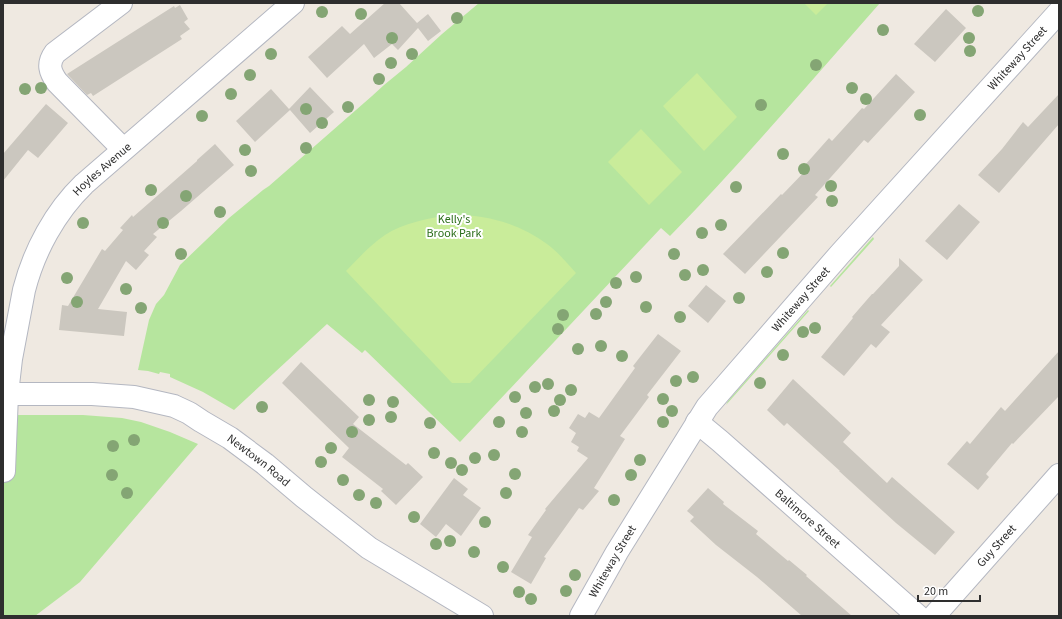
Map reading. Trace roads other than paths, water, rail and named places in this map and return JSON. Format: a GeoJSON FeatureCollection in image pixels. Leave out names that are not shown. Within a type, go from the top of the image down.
{"type":"FeatureCollection","features":[{"type":"Feature","properties":{"kind":"street"},"geometry":{"type":"LineString","coordinates":[[121,3],[55,53],[51,58],[50,64],[53,76],[57,82],[123,149]]}},
{"type":"Feature","properties":{"kind":"street","name":"Hoyles Avenue"},"geometry":{"type":"LineString","coordinates":[[4,471],[5,394],[24,290],[30,269],[44,238],[73,194],[123,149],[293,3]]}},
{"type":"Feature","properties":{"kind":"street","name":"Whiteway Street"},"geometry":{"type":"LineString","coordinates":[[581,616],[617,552],[697,422],[712,401],[840,254],[1059,12]]}},
{"type":"Feature","properties":{"kind":"street","name":"Newtown Road"},"geometry":{"type":"LineString","coordinates":[[5,394],[92,394],[134,397],[174,406],[189,413],[230,438],[265,464],[369,548],[482,616]]}},
{"type":"Feature","properties":{"kind":"street","name":"Baltimore Street"},"geometry":{"type":"LineString","coordinates":[[697,422],[918,616]]}},
{"type":"Feature","properties":{"kind":"street","name":"Guy Street"},"geometry":{"type":"LineString","coordinates":[[934,616],[1059,475]]}},
{"type":"Feature","properties":{"kind":"park label","name":"Kelly's Brook Park"},"geometry":{"type":"Point","coordinates":[454,226]}}]}
